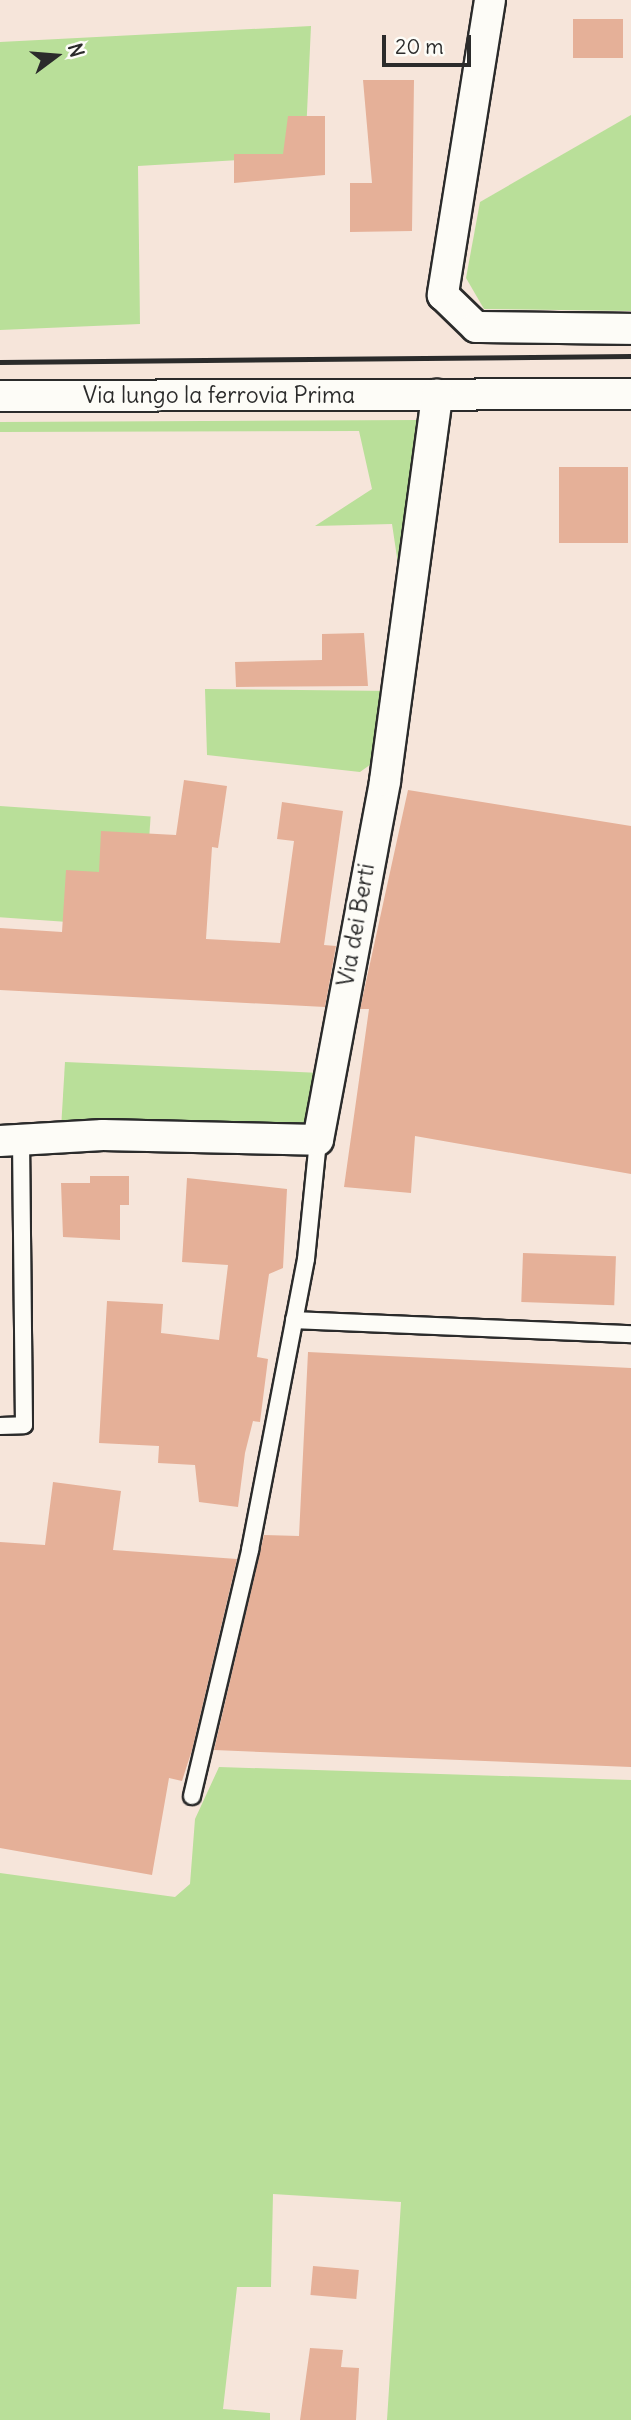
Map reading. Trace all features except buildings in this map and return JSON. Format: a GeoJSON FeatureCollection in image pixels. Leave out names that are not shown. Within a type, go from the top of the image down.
{"type":"FeatureCollection","features":[{"type":"Feature","properties":{"kind":"street"},"geometry":{"type":"LineString","coordinates":[[491,0],[443,295],[476,327],[631,329]]}},
{"type":"Feature","properties":{"kind":"street","name":"Via dei Berti"},"geometry":{"type":"LineString","coordinates":[[318,1140],[394,726],[437,394]]}},
{"type":"Feature","properties":{"kind":"street","name":"Via lungo la ferrovia Prima"},"geometry":{"type":"LineString","coordinates":[[0,396],[631,394]]}},
{"type":"Feature","properties":{"kind":"street"},"geometry":{"type":"LineString","coordinates":[[10,1142],[103,1135],[318,1140]]}},
{"type":"Feature","properties":{"kind":"lane"},"geometry":{"type":"LineString","coordinates":[[192,1796],[219,1698],[294,1320],[318,1140]]}},
{"type":"Feature","properties":{"kind":"lane"},"geometry":{"type":"LineString","coordinates":[[0,1426],[24,1425],[10,1142]]}},
{"type":"Feature","properties":{"kind":"lane"},"geometry":{"type":"LineString","coordinates":[[294,1320],[631,1334]]}},
{"type":"Feature","properties":{"kind":"green space"},"geometry":{"type":"Polygon","coordinates":[[[311,26],[305,156],[138,166],[140,324],[0,330],[0,42],[311,26]]]}},
{"type":"Feature","properties":{"kind":"green space"},"geometry":{"type":"Polygon","coordinates":[[[631,115],[631,311],[484,309],[466,278],[480,202],[631,115]]]}},
{"type":"Feature","properties":{"kind":"green space"},"geometry":{"type":"Polygon","coordinates":[[[419,420],[401,584],[392,524],[315,526],[372,489],[359,431],[0,432],[0,422],[419,420]]]}},
{"type":"Feature","properties":{"kind":"green space"},"geometry":{"type":"Polygon","coordinates":[[[205,689],[392,691],[381,757],[360,772],[207,755],[205,689]]]}},
{"type":"Feature","properties":{"kind":"green space"},"geometry":{"type":"Polygon","coordinates":[[[0,806],[151,817],[143,927],[0,917],[0,806]]]}},
{"type":"Feature","properties":{"kind":"green space"},"geometry":{"type":"Polygon","coordinates":[[[65,1062],[321,1073],[316,1105],[303,1124],[283,1131],[61,1129],[65,1062]]]}},
{"type":"Feature","properties":{"kind":"green space"},"geometry":{"type":"Polygon","coordinates":[[[219,1767],[631,1780],[631,2420],[387,2420],[401,2202],[273,2194],[271,2287],[237,2287],[223,2409],[270,2413],[270,2420],[0,2420],[0,1873],[175,1897],[190,1884],[195,1819],[219,1767]]]}},
{"type":"Feature","properties":{"kind":"railway"},"geometry":{"type":"LineString","coordinates":[[0,362],[631,356]]}}]}
